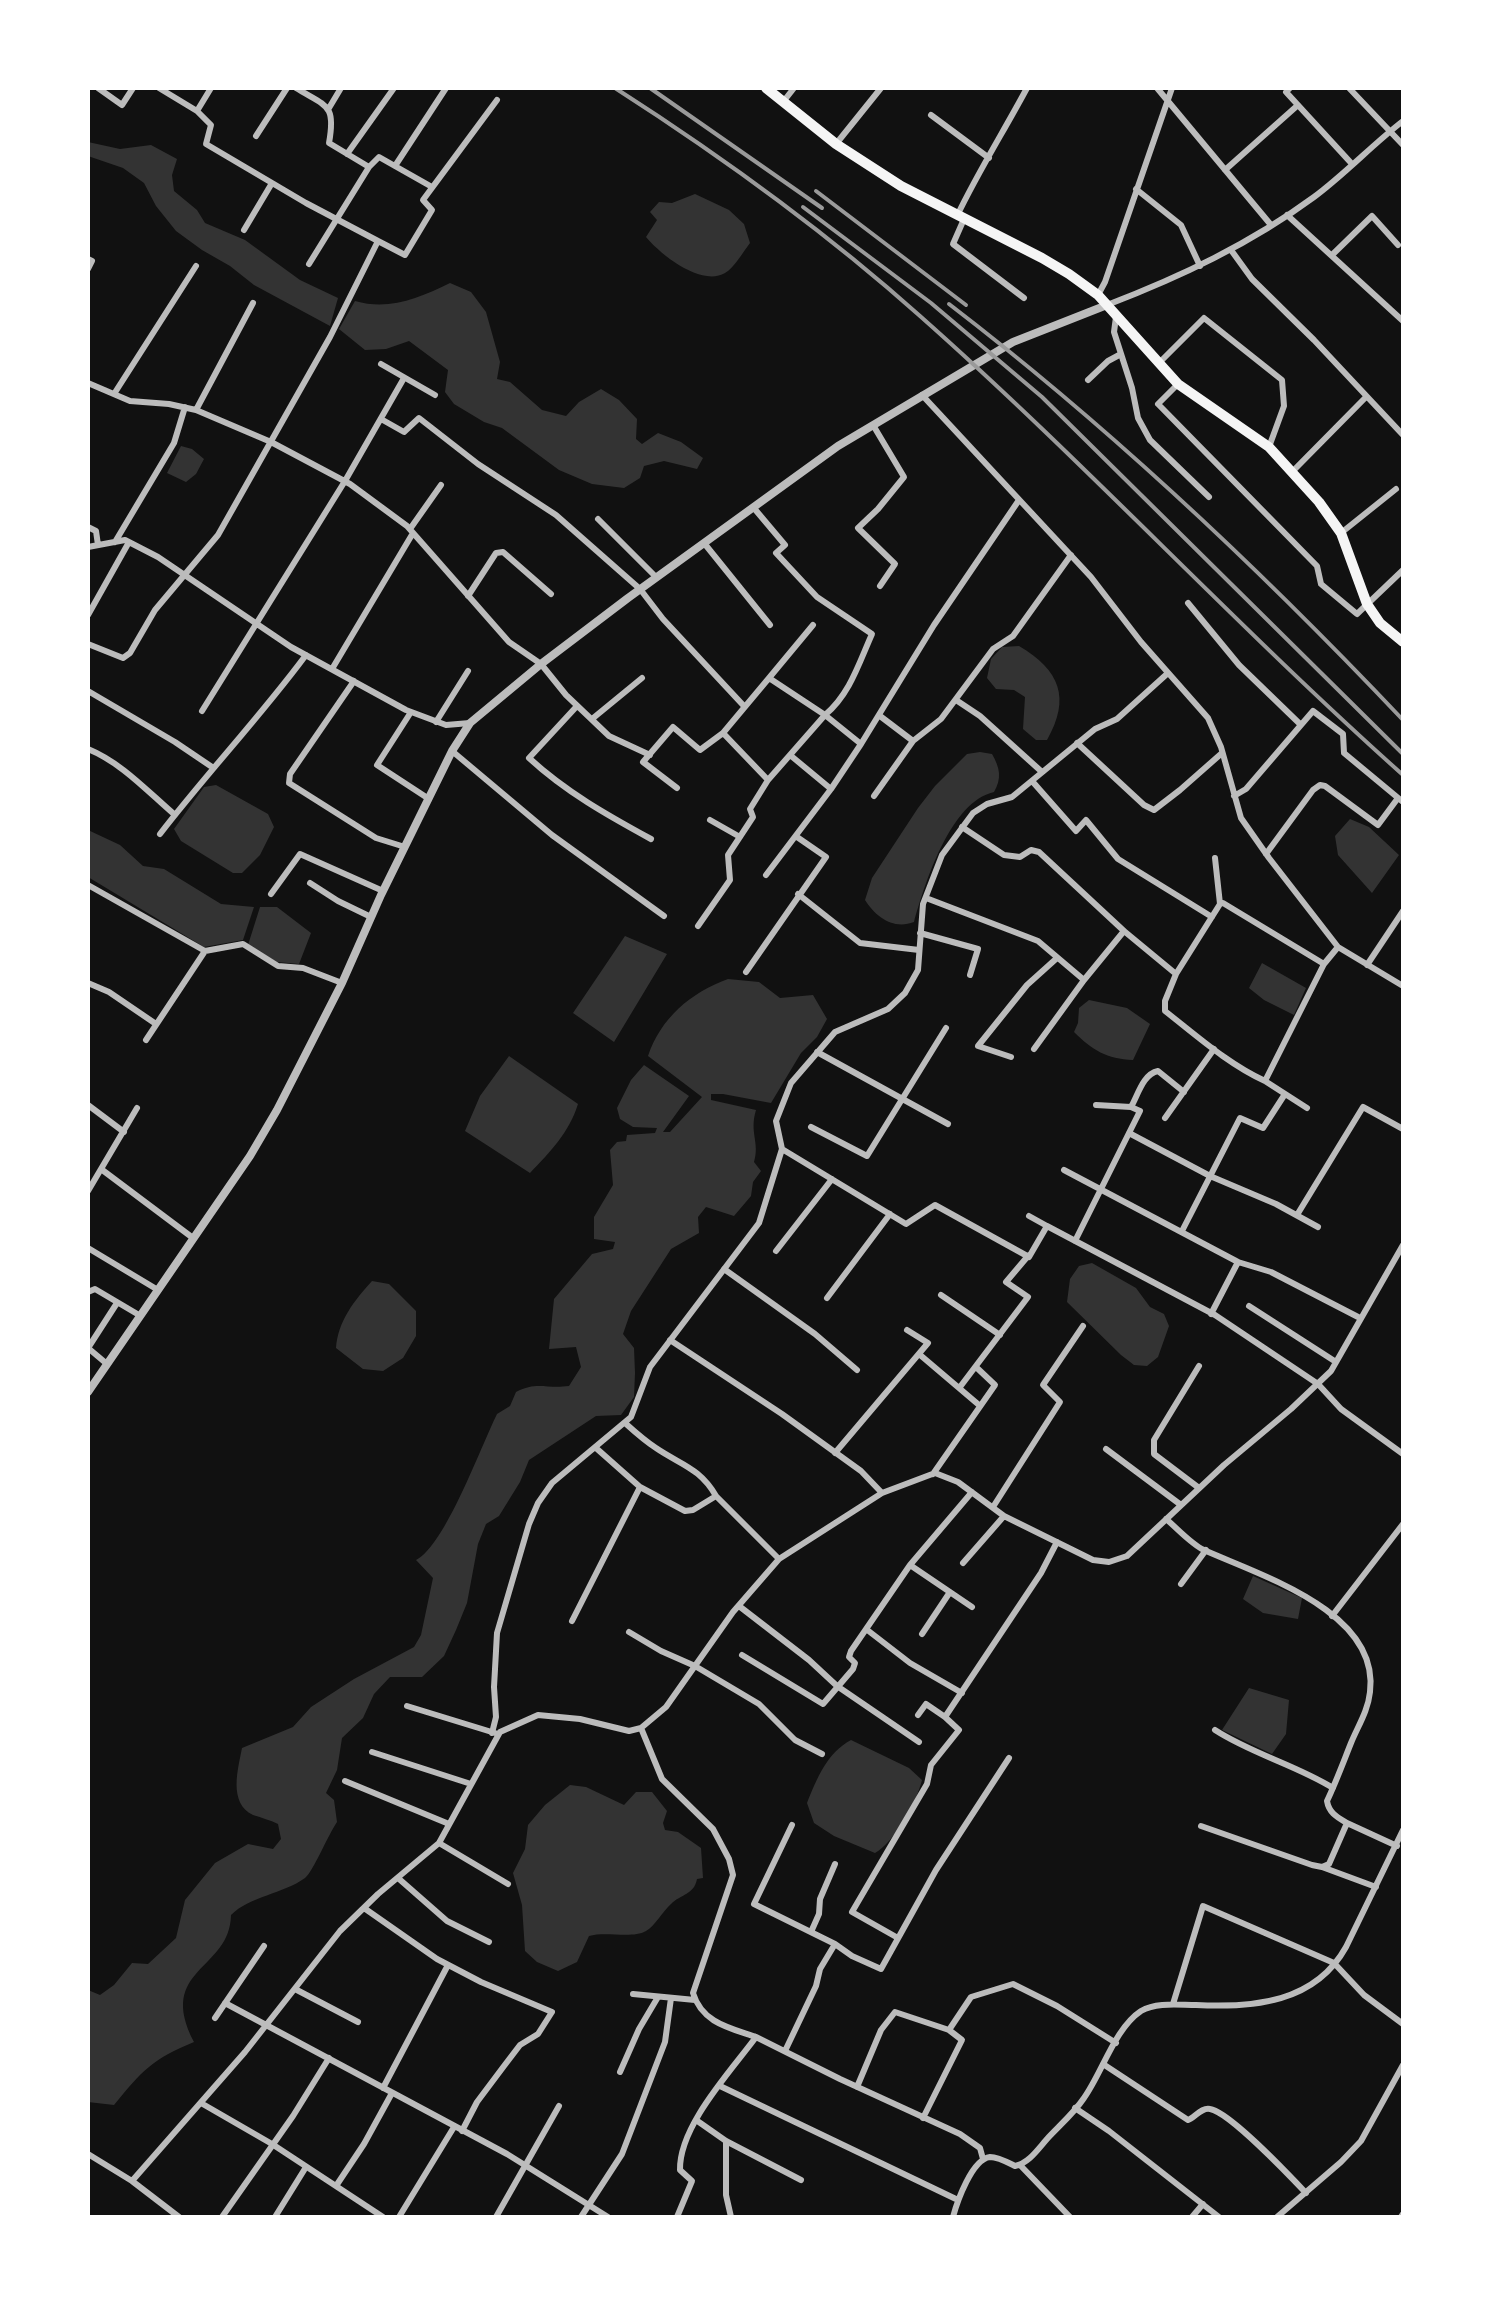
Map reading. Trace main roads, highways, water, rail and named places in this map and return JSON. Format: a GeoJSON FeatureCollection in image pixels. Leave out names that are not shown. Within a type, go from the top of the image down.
{"type":"FeatureCollection","features":[{"type":"Feature","properties":{"kind":"main road"},"geometry":{"type":"LineString","coordinates":[[766,88],[836,144],[901,186],[1069,274],[1098,295],[1178,384],[1269,447],[1319,502],[1341,533],[1367,604],[1380,623],[1403,642]]}},
{"type":"Feature","properties":{"kind":"railway"},"geometry":{"type":"LineString","coordinates":[[615,88],[772,196],[848,254],[920,316],[1403,775]]}},
{"type":"Feature","properties":{"kind":"railway"},"geometry":{"type":"LineString","coordinates":[[650,88],[822,208]]}},
{"type":"Feature","properties":{"kind":"railway"},"geometry":{"type":"LineString","coordinates":[[816,191],[966,305]]}},
{"type":"Feature","properties":{"kind":"railway"},"geometry":{"type":"LineString","coordinates":[[803,207],[931,303],[1042,397],[1403,754]]}},
{"type":"Feature","properties":{"kind":"railway"},"geometry":{"type":"LineString","coordinates":[[949,304],[1069,401],[1184,503],[1296,610],[1403,720]]}}]}
